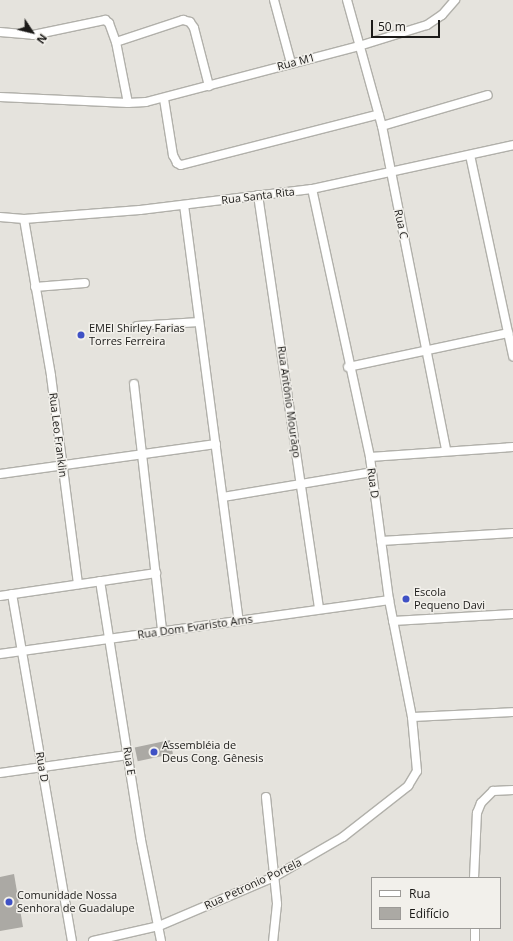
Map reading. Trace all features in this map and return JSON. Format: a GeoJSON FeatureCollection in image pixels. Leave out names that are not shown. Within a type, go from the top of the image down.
{"type":"FeatureCollection","features":[{"type":"Feature","properties":{"kind":"street"},"geometry":{"type":"LineString","coordinates":[[274,0],[291,63]]}},
{"type":"Feature","properties":{"kind":"street","name":"Rua C"},"geometry":{"type":"LineString","coordinates":[[347,0],[382,126],[390,173],[428,352],[446,450]]}},
{"type":"Feature","properties":{"kind":"street","name":"Rua M1"},"geometry":{"type":"LineString","coordinates":[[0,97],[128,102],[164,99],[291,63],[359,46],[427,25],[442,15],[455,0]]}},
{"type":"Feature","properties":{"kind":"street"},"geometry":{"type":"LineString","coordinates":[[0,32],[33,35],[105,20],[109,23],[116,42],[128,102]]}},
{"type":"Feature","properties":{"kind":"street"},"geometry":{"type":"LineString","coordinates":[[116,42],[182,20],[190,22],[194,28],[209,86]]}},
{"type":"Feature","properties":{"kind":"street"},"geometry":{"type":"LineString","coordinates":[[382,126],[488,95]]}},
{"type":"Feature","properties":{"kind":"street"},"geometry":{"type":"LineString","coordinates":[[164,99],[175,160],[182,165],[189,165],[379,114]]}},
{"type":"Feature","properties":{"kind":"street","name":"Rua Santa Rita"},"geometry":{"type":"LineString","coordinates":[[0,217],[24,219],[184,205],[312,189],[513,145]]}},
{"type":"Feature","properties":{"kind":"street"},"geometry":{"type":"LineString","coordinates":[[470,155],[513,356]]}},
{"type":"Feature","properties":{"kind":"street","name":"Rua D"},"geometry":{"type":"LineString","coordinates":[[312,189],[348,367],[370,457],[389,600],[412,717],[418,768],[414,778]]}},
{"type":"Feature","properties":{"kind":"street","name":"Rua Antônio Mourãqo"},"geometry":{"type":"LineString","coordinates":[[258,195],[319,610]]}},
{"type":"Feature","properties":{"kind":"street"},"geometry":{"type":"LineString","coordinates":[[184,205],[239,621]]}},
{"type":"Feature","properties":{"kind":"street","name":"Rua Leo Franklin"},"geometry":{"type":"LineString","coordinates":[[24,219],[51,376],[78,584]]}},
{"type":"Feature","properties":{"kind":"street"},"geometry":{"type":"LineString","coordinates":[[35,287],[85,283]]}},
{"type":"Feature","properties":{"kind":"street"},"geometry":{"type":"LineString","coordinates":[[137,326],[199,322]]}},
{"type":"Feature","properties":{"kind":"street"},"geometry":{"type":"LineString","coordinates":[[348,367],[428,352],[508,333]]}},
{"type":"Feature","properties":{"kind":"street"},"geometry":{"type":"LineString","coordinates":[[134,384],[162,631]]}},
{"type":"Feature","properties":{"kind":"street"},"geometry":{"type":"LineString","coordinates":[[0,474],[216,444]]}},
{"type":"Feature","properties":{"kind":"street"},"geometry":{"type":"LineString","coordinates":[[370,457],[446,450],[513,447]]}},
{"type":"Feature","properties":{"kind":"street"},"geometry":{"type":"LineString","coordinates":[[223,497],[372,472]]}},
{"type":"Feature","properties":{"kind":"street"},"geometry":{"type":"LineString","coordinates":[[382,541],[513,533]]}},
{"type":"Feature","properties":{"kind":"street"},"geometry":{"type":"LineString","coordinates":[[0,596],[156,573]]}},
{"type":"Feature","properties":{"kind":"street","name":"Rua E"},"geometry":{"type":"LineString","coordinates":[[100,581],[128,755],[161,941]]}},
{"type":"Feature","properties":{"kind":"street","name":"Rua D"},"geometry":{"type":"LineString","coordinates":[[12,594],[20,651],[72,941]]}},
{"type":"Feature","properties":{"kind":"street","name":"Rua Dom Evaristo Ams"},"geometry":{"type":"LineString","coordinates":[[0,654],[389,600]]}},
{"type":"Feature","properties":{"kind":"street"},"geometry":{"type":"LineString","coordinates":[[393,621],[513,614]]}},
{"type":"Feature","properties":{"kind":"street"},"geometry":{"type":"LineString","coordinates":[[412,717],[513,712]]}},
{"type":"Feature","properties":{"kind":"street"},"geometry":{"type":"LineString","coordinates":[[0,773],[128,755]]}},
{"type":"Feature","properties":{"kind":"street","name":"Rua Petronio Portela"},"geometry":{"type":"LineString","coordinates":[[93,941],[159,926],[274,878],[343,837],[414,778]]}},
{"type":"Feature","properties":{"kind":"street"},"geometry":{"type":"LineString","coordinates":[[474,877],[477,813],[481,803],[493,792],[513,790]]}},
{"type":"Feature","properties":{"kind":"street"},"geometry":{"type":"LineString","coordinates":[[266,797],[277,918],[273,941]]}},
{"type":"Feature","properties":{"kind":"street"},"geometry":{"type":"LineString","coordinates":[[475,929],[475,941]]}},
{"type":"Feature","properties":{"kind":"building","name":"Assembléia de Deus Cong. Gênesis"},"geometry":{"type":"Polygon","coordinates":[[[170,740],[173,754],[138,761],[135,747],[170,740]]]}},
{"type":"Feature","properties":{"kind":"building","name":"Comunidade Nossa Senhora de Guadalupe"},"geometry":{"type":"Polygon","coordinates":[[[14,874],[23,927],[0,931],[0,877],[14,874]]]}},
{"type":"Feature","properties":{"kind":"place","name":"EMEI Shirley Farias Torres Ferreira"},"geometry":{"type":"Point","coordinates":[81,335]}},
{"type":"Feature","properties":{"kind":"place","name":"Escola Pequeno Davi"},"geometry":{"type":"Point","coordinates":[406,599]}},
{"type":"Feature","properties":{"kind":"place","name":"Assembléia de Deus Cong. Gênesis"},"geometry":{"type":"Point","coordinates":[154,752]}},
{"type":"Feature","properties":{"kind":"place","name":"Comunidade Nossa Senhora de Guadalupe"},"geometry":{"type":"Point","coordinates":[9,902]}}]}
